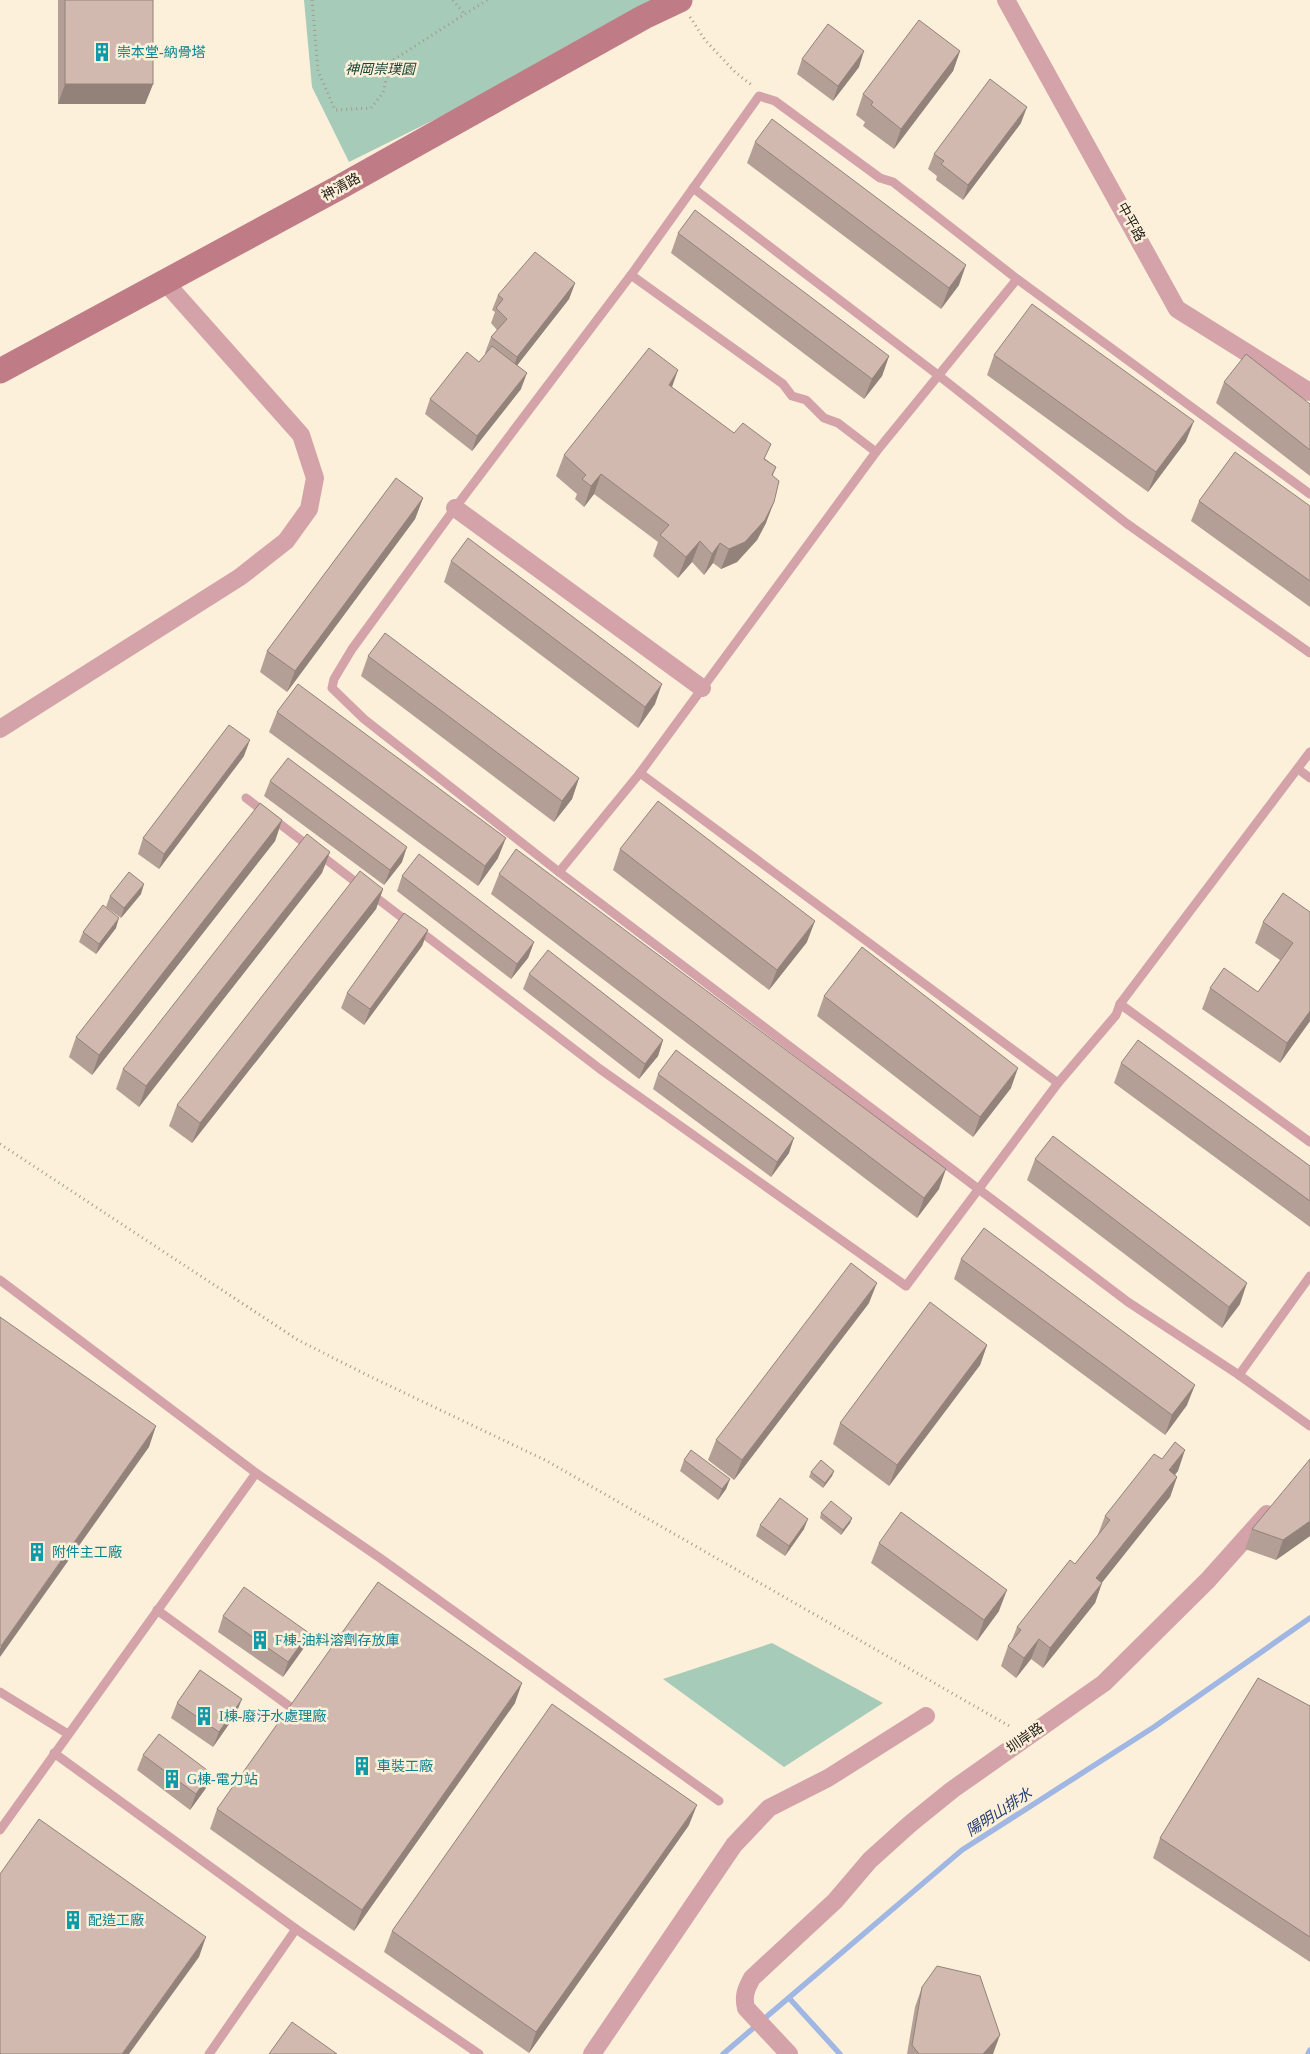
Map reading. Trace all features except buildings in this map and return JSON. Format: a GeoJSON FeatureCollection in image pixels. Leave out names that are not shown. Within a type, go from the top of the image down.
{"type":"FeatureCollection","features":[{"type":"Feature","properties":{"kind":"street","name":"神清路"},"geometry":{"type":"LineString","coordinates":[[0,372],[340,187],[644,17],[680,0]]}},
{"type":"Feature","properties":{"kind":"street","name":"中平路"},"geometry":{"type":"LineString","coordinates":[[1006,0],[1177,309],[1310,392]]}},
{"type":"Feature","properties":{"kind":"street"},"geometry":{"type":"LineString","coordinates":[[0,729],[240,577],[286,541],[309,509],[314,478],[301,435],[165,282]]}},
{"type":"Feature","properties":{"kind":"street"},"geometry":{"type":"LineString","coordinates":[[455,508],[702,688]]}},
{"type":"Feature","properties":{"kind":"street","name":"圳岸路"},"geometry":{"type":"LineString","coordinates":[[789,2054],[746,2008],[745,1991],[752,1978],[835,1901],[870,1860],[910,1824],[1026,1736],[1104,1683],[1208,1580],[1279,1500]]}},
{"type":"Feature","properties":{"kind":"street"},"geometry":{"type":"LineString","coordinates":[[592,2054],[734,1845],[769,1808],[828,1778],[926,1716]]}},
{"type":"Feature","properties":{"kind":"lane"},"geometry":{"type":"LineString","coordinates":[[1310,494],[1017,279],[893,182],[880,178],[774,101],[759,96],[631,275],[455,508],[352,649],[334,679],[332,688],[364,719],[560,872],[1128,1302],[1239,1375],[1310,1426]]}},
{"type":"Feature","properties":{"kind":"lane"},"geometry":{"type":"LineString","coordinates":[[693,188],[938,375],[1126,523],[1310,653]]}},
{"type":"Feature","properties":{"kind":"lane"},"geometry":{"type":"LineString","coordinates":[[631,275],[783,384],[792,396],[806,400],[824,418],[838,423],[876,452]]}},
{"type":"Feature","properties":{"kind":"lane"},"geometry":{"type":"LineString","coordinates":[[560,872],[640,773],[876,452],[1017,279]]}},
{"type":"Feature","properties":{"kind":"lane"},"geometry":{"type":"LineString","coordinates":[[246,798],[600,1069],[906,1286],[1058,1083],[1116,1015],[1120,1004],[1310,752]]}},
{"type":"Feature","properties":{"kind":"lane"},"geometry":{"type":"LineString","coordinates":[[1298,769],[1310,778]]}},
{"type":"Feature","properties":{"kind":"lane"},"geometry":{"type":"LineString","coordinates":[[640,773],[1058,1083]]}},
{"type":"Feature","properties":{"kind":"lane"},"geometry":{"type":"LineString","coordinates":[[1120,1004],[1310,1142]]}},
{"type":"Feature","properties":{"kind":"lane"},"geometry":{"type":"LineString","coordinates":[[1239,1375],[1310,1276]]}},
{"type":"Feature","properties":{"kind":"lane"},"geometry":{"type":"LineString","coordinates":[[0,1280],[256,1473],[372,1552],[719,1801]]}},
{"type":"Feature","properties":{"kind":"lane"},"geometry":{"type":"LineString","coordinates":[[0,1830],[256,1473]]}},
{"type":"Feature","properties":{"kind":"lane"},"geometry":{"type":"LineString","coordinates":[[157,1610],[289,1706]]}},
{"type":"Feature","properties":{"kind":"lane"},"geometry":{"type":"LineString","coordinates":[[0,1692],[68,1734]]}},
{"type":"Feature","properties":{"kind":"lane"},"geometry":{"type":"LineString","coordinates":[[54,1753],[296,1930],[479,2054]]}},
{"type":"Feature","properties":{"kind":"lane"},"geometry":{"type":"LineString","coordinates":[[209,2054],[296,1930]]}},
{"type":"Feature","properties":{"kind":"path"},"geometry":{"type":"LineString","coordinates":[[312,0],[318,71],[335,110],[371,108],[383,93],[390,62],[487,0]]}},
{"type":"Feature","properties":{"kind":"path"},"geometry":{"type":"LineString","coordinates":[[453,0],[466,15]]}},
{"type":"Feature","properties":{"kind":"path"},"geometry":{"type":"LineString","coordinates":[[680,0],[705,40],[735,72],[750,82],[759,96]]}},
{"type":"Feature","properties":{"kind":"path"},"geometry":{"type":"LineString","coordinates":[[0,1144],[298,1340],[547,1461],[1026,1736]]}},
{"type":"Feature","properties":{"kind":"green space","name":"神岡崇璞園"},"geometry":{"type":"Polygon","coordinates":[[[304,0],[676,0],[349,162],[312,87],[304,0]]]}},
{"type":"Feature","properties":{"kind":"green space"},"geometry":{"type":"Polygon","coordinates":[[[772,1643],[883,1703],[784,1767],[663,1679],[772,1643]]]}},
{"type":"Feature","properties":{"kind":"waterway","name":"陽明山排水"},"geometry":{"type":"LineString","coordinates":[[723,2054],[962,1850],[1154,1727],[1310,1618]]}},
{"type":"Feature","properties":{"kind":"waterway"},"geometry":{"type":"LineString","coordinates":[[789,1998],[840,2054]]}},
{"type":"Feature","properties":{"kind":"waterway"},"geometry":{"type":"LineString","coordinates":[[1308,2054],[1310,2050]]}},
{"type":"Feature","properties":{"kind":"place","name":"崇本堂-納骨塔"},"geometry":{"type":"Point","coordinates":[102,52]}},
{"type":"Feature","properties":{"kind":"place","name":"附件主工廠"},"geometry":{"type":"Point","coordinates":[37,1552]}},
{"type":"Feature","properties":{"kind":"place","name":"F棟-油料溶劑存放庫"},"geometry":{"type":"Point","coordinates":[260,1640]}},
{"type":"Feature","properties":{"kind":"place","name":"I棟-廢汙水處理廠"},"geometry":{"type":"Point","coordinates":[204,1716]}},
{"type":"Feature","properties":{"kind":"place","name":"車裝工廠"},"geometry":{"type":"Point","coordinates":[362,1766]}},
{"type":"Feature","properties":{"kind":"place","name":"G棟-電力站"},"geometry":{"type":"Point","coordinates":[172,1779]}},
{"type":"Feature","properties":{"kind":"place","name":"配造工廠"},"geometry":{"type":"Point","coordinates":[73,1920]}}]}
